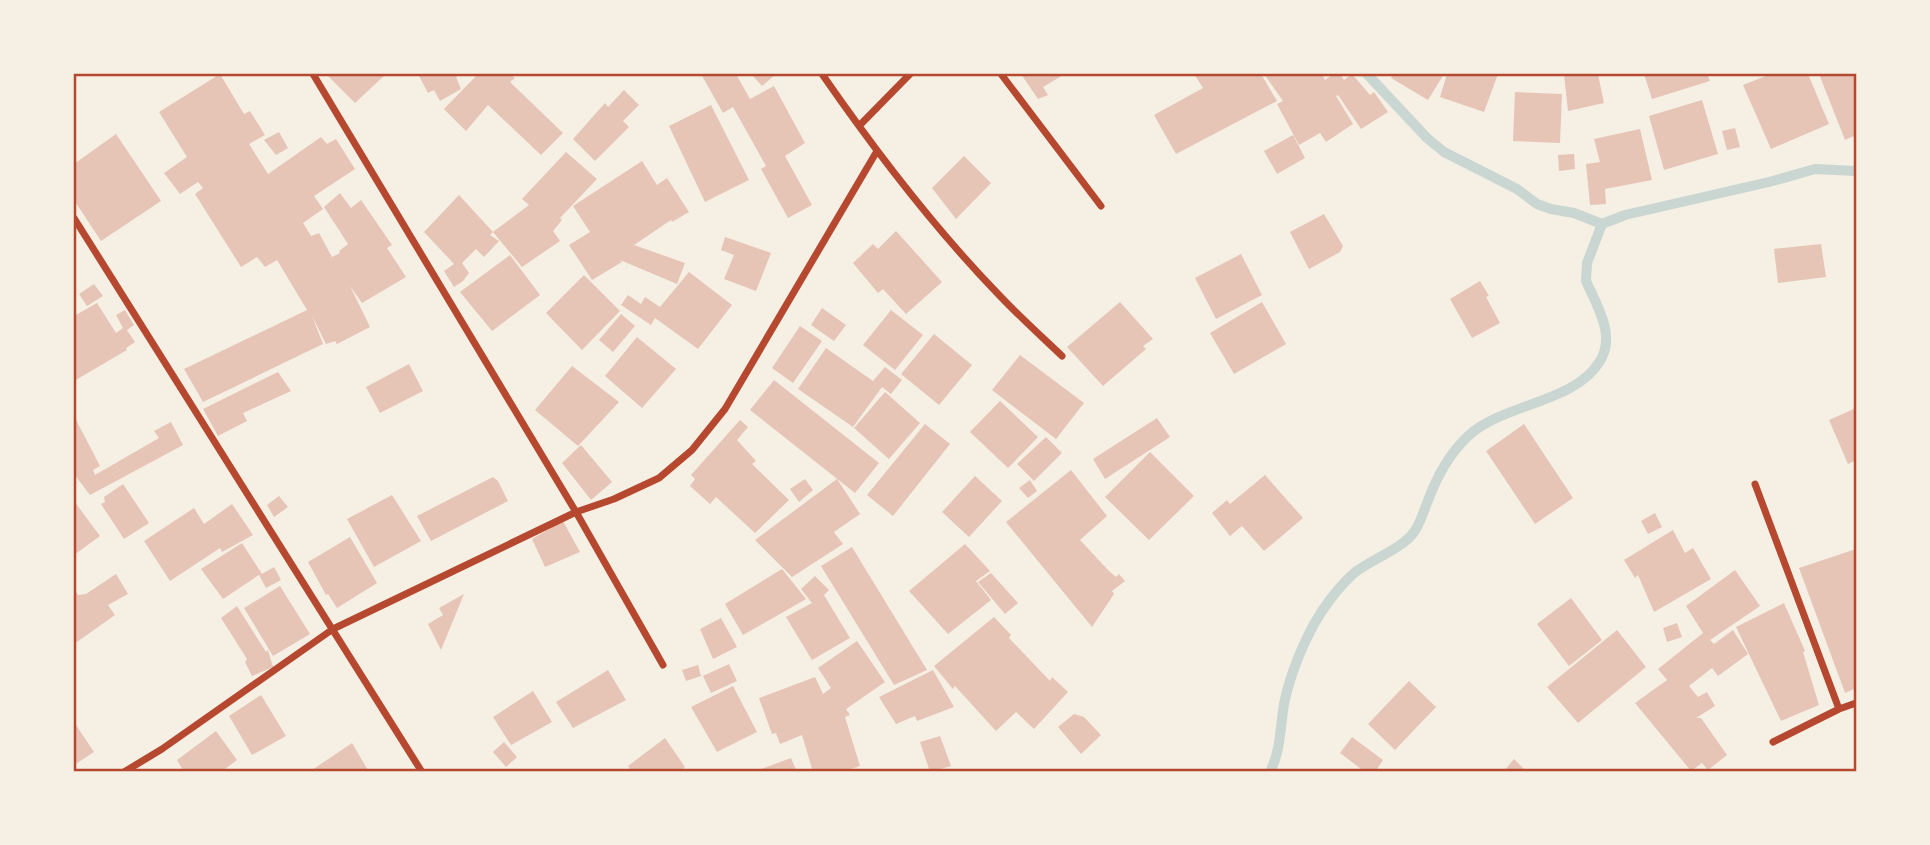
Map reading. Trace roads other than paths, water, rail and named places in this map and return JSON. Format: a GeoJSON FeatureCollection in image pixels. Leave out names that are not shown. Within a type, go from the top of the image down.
{"type":"FeatureCollection","features":[{"type":"Feature","properties":{"kind":"street"},"geometry":{"type":"LineString","coordinates":[[313,74],[576,512],[663,665]]}},
{"type":"Feature","properties":{"kind":"street"},"geometry":{"type":"LineString","coordinates":[[822,74],[877,151],[942,232],[991,287],[1062,356]]}},
{"type":"Feature","properties":{"kind":"street"},"geometry":{"type":"LineString","coordinates":[[859,126],[910,74]]}},
{"type":"Feature","properties":{"kind":"street"},"geometry":{"type":"LineString","coordinates":[[1001,74],[1101,206]]}},
{"type":"Feature","properties":{"kind":"street"},"geometry":{"type":"LineString","coordinates":[[124,772],[162,749],[333,629],[576,512],[614,499],[659,478],[692,450],[725,409],[877,151]]}},
{"type":"Feature","properties":{"kind":"street"},"geometry":{"type":"LineString","coordinates":[[74,218],[422,772]]}},
{"type":"Feature","properties":{"kind":"street"},"geometry":{"type":"LineString","coordinates":[[1755,484],[1839,709]]}},
{"type":"Feature","properties":{"kind":"street"},"geometry":{"type":"LineString","coordinates":[[1773,742],[1839,709],[1857,703]]}},
{"type":"Feature","properties":{"kind":"waterway"},"geometry":{"type":"LineString","coordinates":[[1367,74],[1427,138],[1444,152],[1517,189],[1537,204],[1574,213],[1602,224]]}},
{"type":"Feature","properties":{"kind":"waterway"},"geometry":{"type":"LineString","coordinates":[[1270,772],[1278,747],[1284,704],[1294,668],[1310,632],[1332,597],[1353,574],[1409,538],[1418,526],[1443,467],[1468,436],[1500,416],[1574,386],[1589,375],[1600,361],[1606,331],[1586,281],[1587,263],[1602,224],[1625,215],[1815,169],[1856,171]]}}]}
